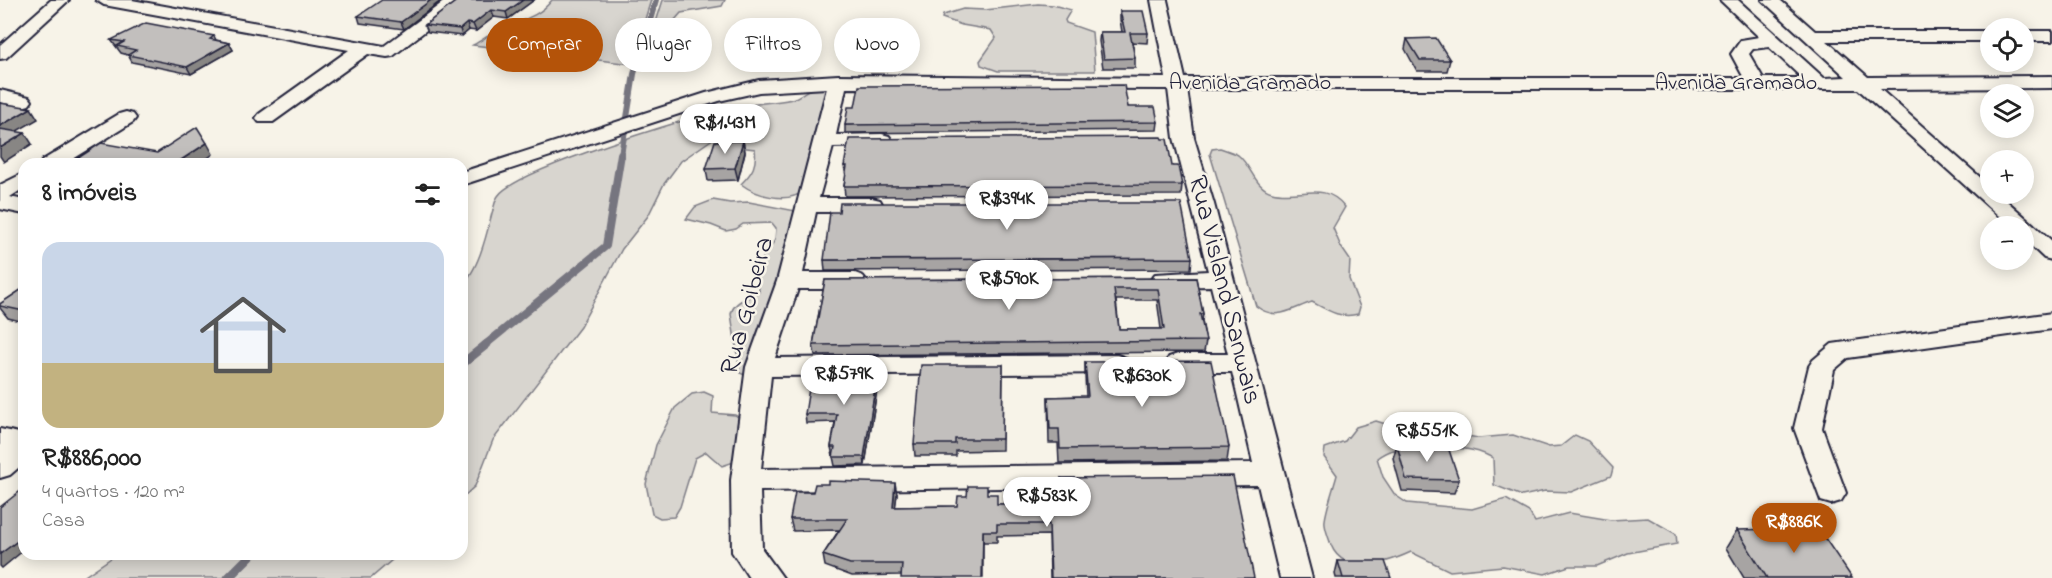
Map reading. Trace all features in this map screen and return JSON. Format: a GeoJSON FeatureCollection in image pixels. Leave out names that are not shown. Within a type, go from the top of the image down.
{"type":"FeatureCollection","features":[{"type":"Feature","properties":{"kind":"street"},"geometry":{"type":"LineString","coordinates":[[0,54],[61,0]]}},
{"type":"Feature","properties":{"kind":"street"},"geometry":{"type":"LineString","coordinates":[[104,0],[387,52],[457,0]]}},
{"type":"Feature","properties":{"kind":"street","name":"Rua Visland Sanwais"},"geometry":{"type":"LineString","coordinates":[[1159,0],[1177,84],[1191,204],[1220,278],[1296,578]]}},
{"type":"Feature","properties":{"kind":"street"},"geometry":{"type":"LineString","coordinates":[[1728,0],[1819,83]]}},
{"type":"Feature","properties":{"kind":"street"},"geometry":{"type":"LineString","coordinates":[[1770,0],[2011,216]]}},
{"type":"Feature","properties":{"kind":"street"},"geometry":{"type":"LineString","coordinates":[[1812,36],[1980,36]]}},
{"type":"Feature","properties":{"kind":"street"},"geometry":{"type":"LineString","coordinates":[[2034,36],[2052,36]]}},
{"type":"Feature","properties":{"kind":"street"},"geometry":{"type":"LineString","coordinates":[[1756,83],[1740,54],[1747,44],[1773,41]]}},
{"type":"Feature","properties":{"kind":"street"},"geometry":{"type":"LineString","coordinates":[[266,118],[364,48]]}},
{"type":"Feature","properties":{"kind":"street","name":"Avenida Gramado"},"geometry":{"type":"LineString","coordinates":[[468,177],[713,97],[759,86],[838,81],[1177,84],[2052,82]]}},
{"type":"Feature","properties":{"kind":"street","name":"Rua Goibeira"},"geometry":{"type":"LineString","coordinates":[[767,578],[762,575],[747,552],[745,480],[759,367],[789,281],[838,81]]}},
{"type":"Feature","properties":{"kind":"street"},"geometry":{"type":"LineString","coordinates":[[0,96],[22,101]]}},
{"type":"Feature","properties":{"kind":"street"},"geometry":{"type":"LineString","coordinates":[[60,158],[126,118]]}},
{"type":"Feature","properties":{"kind":"street"},"geometry":{"type":"LineString","coordinates":[[1160,139],[1184,138]]}},
{"type":"Feature","properties":{"kind":"street"},"geometry":{"type":"LineString","coordinates":[[825,141],[897,140]]}},
{"type":"Feature","properties":{"kind":"street"},"geometry":{"type":"LineString","coordinates":[[0,194],[18,183]]}},
{"type":"Feature","properties":{"kind":"street"},"geometry":{"type":"LineString","coordinates":[[0,202],[18,206]]}},
{"type":"Feature","properties":{"kind":"street"},"geometry":{"type":"LineString","coordinates":[[806,205],[887,205]]}},
{"type":"Feature","properties":{"kind":"street"},"geometry":{"type":"LineString","coordinates":[[2034,237],[2052,253]]}},
{"type":"Feature","properties":{"kind":"street"},"geometry":{"type":"LineString","coordinates":[[1136,279],[1220,278]]}},
{"type":"Feature","properties":{"kind":"street"},"geometry":{"type":"LineString","coordinates":[[789,281],[873,280]]}},
{"type":"Feature","properties":{"kind":"street"},"geometry":{"type":"LineString","coordinates":[[1831,493],[1808,428],[1822,366],[1841,350],[2052,321]]}},
{"type":"Feature","properties":{"kind":"street"},"geometry":{"type":"LineString","coordinates":[[759,367],[1243,363]]}},
{"type":"Feature","properties":{"kind":"street"},"geometry":{"type":"LineString","coordinates":[[0,439],[18,444]]}},
{"type":"Feature","properties":{"kind":"street"},"geometry":{"type":"LineString","coordinates":[[0,467],[18,451]]}},
{"type":"Feature","properties":{"kind":"street"},"geometry":{"type":"LineString","coordinates":[[745,480],[1270,474]]}},
{"type":"Feature","properties":{"kind":"shaded area"},"geometry":{"type":"Polygon","coordinates":[[[552,0],[651,0],[645,18],[615,18],[615,62],[603,61],[603,18],[527,18],[547,6],[552,0]]]}},
{"type":"Feature","properties":{"kind":"shaded area"},"geometry":{"type":"Polygon","coordinates":[[[663,0],[725,0],[722,6],[681,13],[677,18],[657,18],[663,0]]]}},
{"type":"Feature","properties":{"kind":"shaded area"},"geometry":{"type":"Polygon","coordinates":[[[1038,4],[1071,10],[1065,20],[1066,23],[1092,32],[1095,71],[998,71],[981,65],[980,61],[996,38],[991,30],[962,25],[942,18],[943,15],[963,9],[985,10],[1038,4]]]}},
{"type":"Feature","properties":{"kind":"shaded area"},"geometry":{"type":"Polygon","coordinates":[[[486,38],[486,47],[473,45],[486,38]]]}},
{"type":"Feature","properties":{"kind":"shaded area"},"geometry":{"type":"Polygon","coordinates":[[[821,87],[827,89],[804,191],[789,197],[772,197],[755,192],[741,184],[753,168],[755,149],[729,146],[751,105],[795,98],[821,87]]]}},
{"type":"Feature","properties":{"kind":"shaded area"},"geometry":{"type":"Polygon","coordinates":[[[689,119],[721,119],[714,138],[681,161],[664,184],[648,216],[622,249],[580,327],[493,440],[475,486],[468,492],[468,278],[485,241],[497,198],[509,186],[530,175],[618,141],[689,119]]]}},
{"type":"Feature","properties":{"kind":"shaded area"},"geometry":{"type":"Polygon","coordinates":[[[1220,148],[1238,155],[1266,190],[1282,194],[1320,192],[1329,194],[1345,207],[1333,228],[1341,247],[1350,260],[1349,279],[1360,307],[1358,314],[1339,315],[1312,302],[1277,314],[1263,311],[1256,306],[1210,154],[1212,149],[1220,148]]]}},
{"type":"Feature","properties":{"kind":"shaded area"},"geometry":{"type":"Polygon","coordinates":[[[713,200],[730,203],[749,202],[801,212],[749,377],[740,373],[731,314],[738,303],[759,292],[758,265],[775,240],[776,228],[772,223],[743,224],[736,229],[726,231],[686,219],[695,207],[713,200]]]}},
{"type":"Feature","properties":{"kind":"shaded area"},"geometry":{"type":"Polygon","coordinates":[[[704,392],[713,396],[712,413],[735,415],[742,420],[734,462],[722,466],[706,452],[695,458],[680,507],[674,517],[660,518],[652,514],[646,484],[656,445],[675,408],[692,394],[704,392]]]}},
{"type":"Feature","properties":{"kind":"shaded area"},"geometry":{"type":"Polygon","coordinates":[[[1376,421],[1389,425],[1409,437],[1441,431],[1478,438],[1513,435],[1549,447],[1561,446],[1575,435],[1588,441],[1613,468],[1611,476],[1571,492],[1545,491],[1522,496],[1494,485],[1493,458],[1483,454],[1457,448],[1388,451],[1377,458],[1383,477],[1395,495],[1407,503],[1472,509],[1506,499],[1529,512],[1535,522],[1569,513],[1611,520],[1648,518],[1676,534],[1677,544],[1628,553],[1597,566],[1569,566],[1545,574],[1503,566],[1450,571],[1411,552],[1389,561],[1364,565],[1342,559],[1334,551],[1326,529],[1326,515],[1337,475],[1324,457],[1325,448],[1345,441],[1356,427],[1376,421]]]}},
{"type":"Feature","properties":{"kind":"shaded area"},"geometry":{"type":"Polygon","coordinates":[[[108,560],[392,560],[371,578],[82,578],[108,560]]]}},
{"type":"Feature","properties":{"kind":"building"},"geometry":{"type":"Polygon","coordinates":[[[382,0],[431,0],[401,22],[358,16],[382,0]]]}},
{"type":"Feature","properties":{"kind":"building"},"geometry":{"type":"Polygon","coordinates":[[[458,0],[523,0],[506,12],[491,10],[473,24],[467,23],[460,29],[425,25],[458,0]]]}},
{"type":"Feature","properties":{"kind":"building"},"geometry":{"type":"Polygon","coordinates":[[[1120,11],[1143,11],[1148,33],[1130,33],[1135,58],[1104,59],[1100,32],[1125,32],[1120,11]]]}},
{"type":"Feature","properties":{"kind":"building"},"geometry":{"type":"Polygon","coordinates":[[[146,23],[214,36],[210,39],[229,43],[187,67],[128,55],[136,50],[117,46],[124,42],[111,40],[146,23]]]}},
{"type":"Feature","properties":{"kind":"building"},"geometry":{"type":"Polygon","coordinates":[[[1436,38],[1450,60],[1420,60],[1407,39],[1436,38]]]}},
{"type":"Feature","properties":{"kind":"building"},"geometry":{"type":"Polygon","coordinates":[[[1124,85],[1128,107],[1155,107],[1158,122],[845,125],[848,107],[855,107],[859,86],[1124,85]]]}},
{"type":"Feature","properties":{"kind":"building"},"geometry":{"type":"Polygon","coordinates":[[[0,103],[31,108],[0,126],[0,103]]]}},
{"type":"Feature","properties":{"kind":"building"},"geometry":{"type":"Polygon","coordinates":[[[197,127],[207,143],[184,158],[78,158],[101,143],[157,153],[197,127]]]}},
{"type":"Feature","properties":{"kind":"building"},"geometry":{"type":"Polygon","coordinates":[[[0,129],[25,133],[0,148],[0,129]]]}},
{"type":"Feature","properties":{"kind":"building"},"geometry":{"type":"Polygon","coordinates":[[[1161,137],[1167,139],[1172,166],[1178,166],[1182,185],[844,186],[847,166],[844,166],[849,139],[1161,137]]]}},
{"type":"Feature","properties":{"kind":"building"},"geometry":{"type":"Polygon","coordinates":[[[715,141],[743,141],[735,168],[706,169],[715,141]]]}},
{"type":"Feature","properties":{"kind":"building"},"geometry":{"type":"Polygon","coordinates":[[[840,203],[1181,203],[1192,258],[824,260],[830,212],[839,212],[840,203]]]}},
{"type":"Feature","properties":{"kind":"building"},"geometry":{"type":"Polygon","coordinates":[[[1196,278],[1206,341],[813,345],[825,280],[1196,278]],[[1114,289],[1119,329],[1164,329],[1158,289],[1114,289]]]}},
{"type":"Feature","properties":{"kind":"building"},"geometry":{"type":"Polygon","coordinates":[[[18,292],[18,310],[0,306],[18,292]]]}},
{"type":"Feature","properties":{"kind":"building"},"geometry":{"type":"Polygon","coordinates":[[[1211,361],[1229,447],[1060,449],[1059,429],[1050,429],[1048,397],[1088,396],[1085,362],[1211,361]]]}},
{"type":"Feature","properties":{"kind":"building"},"geometry":{"type":"Polygon","coordinates":[[[921,365],[1003,365],[1002,439],[955,439],[955,444],[914,444],[921,365]]]}},
{"type":"Feature","properties":{"kind":"building"},"geometry":{"type":"Polygon","coordinates":[[[812,369],[878,369],[864,457],[833,457],[835,447],[831,447],[837,414],[805,414],[812,369]]]}},
{"type":"Feature","properties":{"kind":"building"},"geometry":{"type":"Polygon","coordinates":[[[1397,445],[1448,447],[1459,480],[1406,479],[1397,445]]]}},
{"type":"Feature","properties":{"kind":"building"},"geometry":{"type":"Polygon","coordinates":[[[1233,476],[1254,578],[1051,578],[1049,524],[997,524],[997,531],[983,531],[982,578],[901,578],[902,564],[850,564],[823,555],[847,519],[790,519],[795,492],[813,492],[815,484],[828,484],[828,481],[895,483],[893,507],[957,506],[958,496],[967,496],[968,486],[987,486],[987,494],[997,494],[997,504],[1048,504],[1048,496],[1062,495],[1061,478],[1233,476]]]}},
{"type":"Feature","properties":{"kind":"building"},"geometry":{"type":"Polygon","coordinates":[[[18,493],[18,540],[0,554],[0,507],[18,493]]]}},
{"type":"Feature","properties":{"kind":"building"},"geometry":{"type":"Polygon","coordinates":[[[1818,528],[1852,578],[1767,578],[1737,530],[1818,528]]]}},
{"type":"Feature","properties":{"kind":"building"},"geometry":{"type":"Polygon","coordinates":[[[1338,561],[1385,561],[1391,578],[1343,578],[1338,561]]]}},
{"type":"Feature","properties":{"kind":"waterway"},"geometry":{"type":"LineString","coordinates":[[621,155],[634,74],[656,0]]}},
{"type":"Feature","properties":{"kind":"waterway"},"geometry":{"type":"LineString","coordinates":[[485,345],[606,246],[621,154]]}},
{"type":"Feature","properties":{"kind":"waterway"},"geometry":{"type":"LineString","coordinates":[[468,359],[487,344]]}},
{"type":"Feature","properties":{"kind":"waterway"},"geometry":{"type":"LineString","coordinates":[[228,578],[246,560]]}}]}
